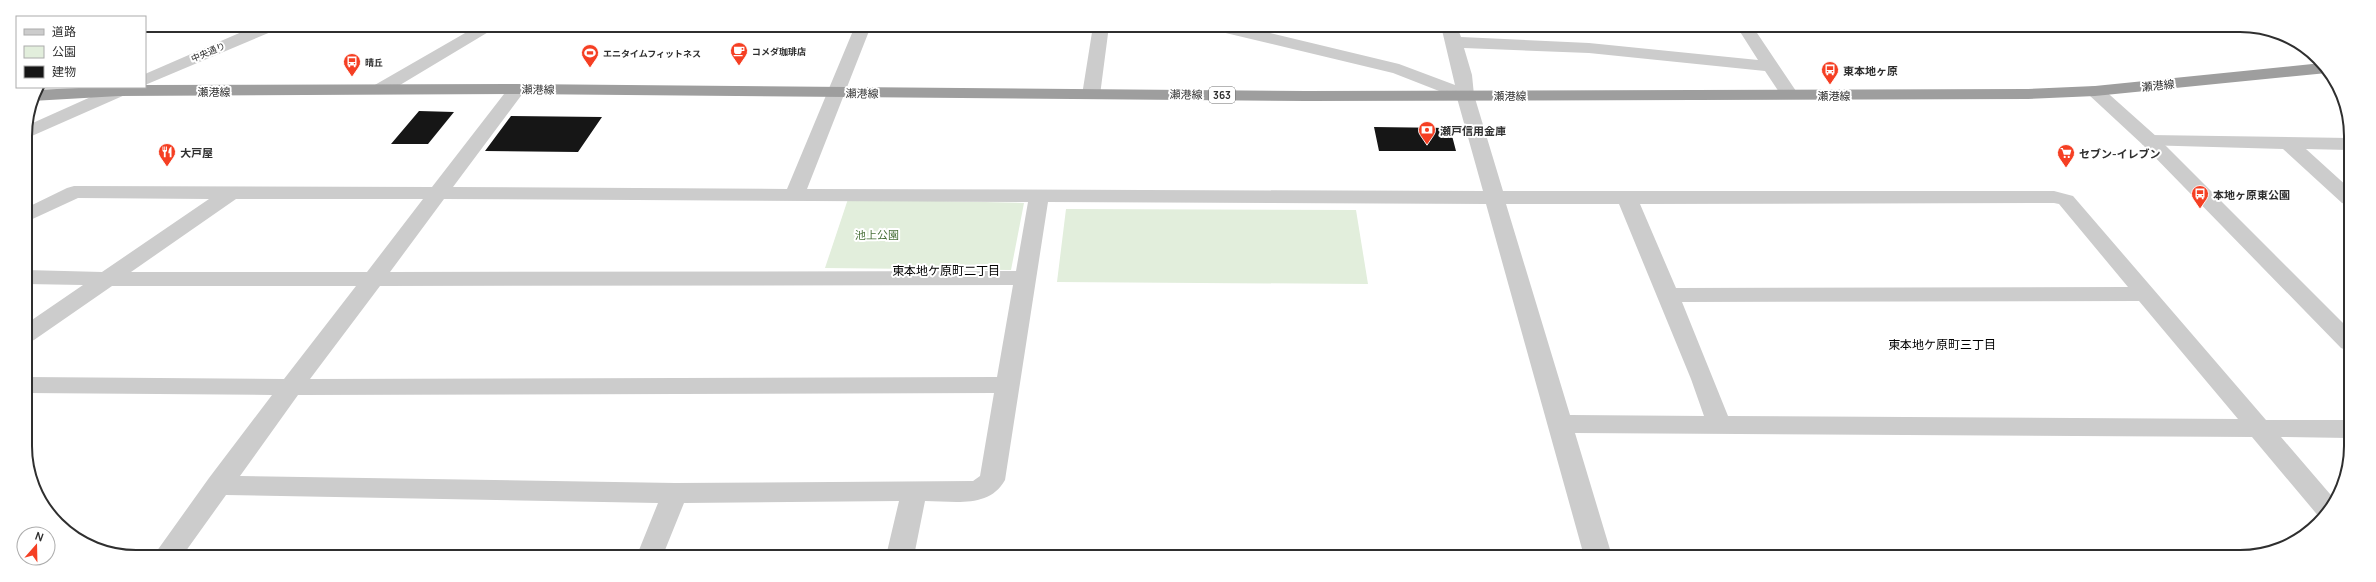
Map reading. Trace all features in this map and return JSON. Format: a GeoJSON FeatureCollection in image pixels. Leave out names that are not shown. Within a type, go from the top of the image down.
{"type":"FeatureCollection","features":[{"type":"Feature","properties":{"kind":"highway","name":"瀬港線"},"geometry":{"type":"LineString","coordinates":[[103,88],[379,90],[517,89],[1091,95],[2020,94],[2095,91],[2319,68]]}},
{"type":"Feature","properties":{"kind":"highway","name":"瀬港線"},"geometry":{"type":"LineString","coordinates":[[40,95],[124,89]]}},
{"type":"Feature","properties":{"kind":"street","name":"中央通り"},"geometry":{"type":"LineString","coordinates":[[146,80],[256,32]]}},
{"type":"Feature","properties":{"kind":"street"},"geometry":{"type":"LineString","coordinates":[[379,90],[480,32]]}},
{"type":"Feature","properties":{"kind":"street"},"geometry":{"type":"LineString","coordinates":[[794,195],[860,32]]}},
{"type":"Feature","properties":{"kind":"street"},"geometry":{"type":"LineString","coordinates":[[1091,95],[1100,32]]}},
{"type":"Feature","properties":{"kind":"street"},"geometry":{"type":"LineString","coordinates":[[1244,32],[1399,69],[1465,95]]}},
{"type":"Feature","properties":{"kind":"street"},"geometry":{"type":"LineString","coordinates":[[1748,32],[1789,94]]}},
{"type":"Feature","properties":{"kind":"street"},"geometry":{"type":"LineString","coordinates":[[1596,550],[1496,198],[1465,95],[1463,75],[1451,34],[1770,66]]}},
{"type":"Feature","properties":{"kind":"street"},"geometry":{"type":"LineString","coordinates":[[32,130],[124,89]]}},
{"type":"Feature","properties":{"kind":"street"},"geometry":{"type":"LineString","coordinates":[[172,550],[291,387],[517,89]]}},
{"type":"Feature","properties":{"kind":"street"},"geometry":{"type":"LineString","coordinates":[[2095,91],[2150,141],[2344,338]]}},
{"type":"Feature","properties":{"kind":"street"},"geometry":{"type":"LineString","coordinates":[[2150,141],[2344,144]]}},
{"type":"Feature","properties":{"kind":"street"},"geometry":{"type":"LineString","coordinates":[[2289,144],[2344,194]]}},
{"type":"Feature","properties":{"kind":"street"},"geometry":{"type":"LineString","coordinates":[[32,213],[74,192],[229,194],[1039,195],[1496,198],[2054,197],[2066,200],[2262,429],[2325,505]]}},
{"type":"Feature","properties":{"kind":"street"},"geometry":{"type":"LineString","coordinates":[[32,331],[109,279],[229,194]]}},
{"type":"Feature","properties":{"kind":"street"},"geometry":{"type":"LineString","coordinates":[[218,485],[675,493],[914,493],[979,491],[992,480],[1024,278],[1039,195]]}},
{"type":"Feature","properties":{"kind":"street"},"geometry":{"type":"LineString","coordinates":[[1627,198],[1703,379],[1719,424]]}},
{"type":"Feature","properties":{"kind":"street"},"geometry":{"type":"LineString","coordinates":[[32,277],[109,279],[374,277],[1024,278]]}},
{"type":"Feature","properties":{"kind":"street"},"geometry":{"type":"LineString","coordinates":[[1667,295],[2145,294]]}},
{"type":"Feature","properties":{"kind":"street"},"geometry":{"type":"LineString","coordinates":[[32,385],[291,387],[1007,385]]}},
{"type":"Feature","properties":{"kind":"street"},"geometry":{"type":"LineString","coordinates":[[1560,424],[2344,429]]}},
{"type":"Feature","properties":{"kind":"street"},"geometry":{"type":"LineString","coordinates":[[652,550],[675,493]]}},
{"type":"Feature","properties":{"kind":"street"},"geometry":{"type":"LineString","coordinates":[[901,550],[914,493]]}},
{"type":"Feature","properties":{"kind":"green space","name":"池上公園"},"geometry":{"type":"Polygon","coordinates":[[[848,199],[1024,203],[1011,270],[825,268],[848,199]]]}},
{"type":"Feature","properties":{"kind":"green space"},"geometry":{"type":"Polygon","coordinates":[[[1066,209],[1356,210],[1368,284],[1057,282],[1066,209]]]}},
{"type":"Feature","properties":{"kind":"building"},"geometry":{"type":"Polygon","coordinates":[[[419,111],[454,112],[428,144],[391,144],[419,111]]]}},
{"type":"Feature","properties":{"kind":"building"},"geometry":{"type":"Polygon","coordinates":[[[511,116],[602,117],[578,152],[485,151],[511,116]]]}},
{"type":"Feature","properties":{"kind":"building"},"geometry":{"type":"Polygon","coordinates":[[[1374,127],[1450,128],[1456,151],[1379,151],[1374,127]]]}},
{"type":"Feature","properties":{"kind":"place","name":"コメダ珈琲店"},"geometry":{"type":"Point","coordinates":[739,66]}},
{"type":"Feature","properties":{"kind":"place","name":"エニタイムフィットネス"},"geometry":{"type":"Point","coordinates":[590,68]}},
{"type":"Feature","properties":{"kind":"place","name":"晴丘"},"geometry":{"type":"Point","coordinates":[352,77]}},
{"type":"Feature","properties":{"kind":"place","name":"東本地ヶ原"},"geometry":{"type":"Point","coordinates":[1830,85]}},
{"type":"Feature","properties":{"kind":"place","name":"瀬戸信用金庫"},"geometry":{"type":"Point","coordinates":[1427,145]}},
{"type":"Feature","properties":{"kind":"place","name":"大戸屋"},"geometry":{"type":"Point","coordinates":[167,167]}},
{"type":"Feature","properties":{"kind":"place","name":"セブン-イレブン"},"geometry":{"type":"Point","coordinates":[2066,168]}},
{"type":"Feature","properties":{"kind":"place","name":"本地ヶ原東公園"},"geometry":{"type":"Point","coordinates":[2200,209]}},
{"type":"Feature","properties":{"kind":"district","name":"東本地ケ原町二丁目"},"geometry":{"type":"Point","coordinates":[946,270]}},
{"type":"Feature","properties":{"kind":"district","name":"東本地ケ原町三丁目"},"geometry":{"type":"Point","coordinates":[1942,344]}}]}
